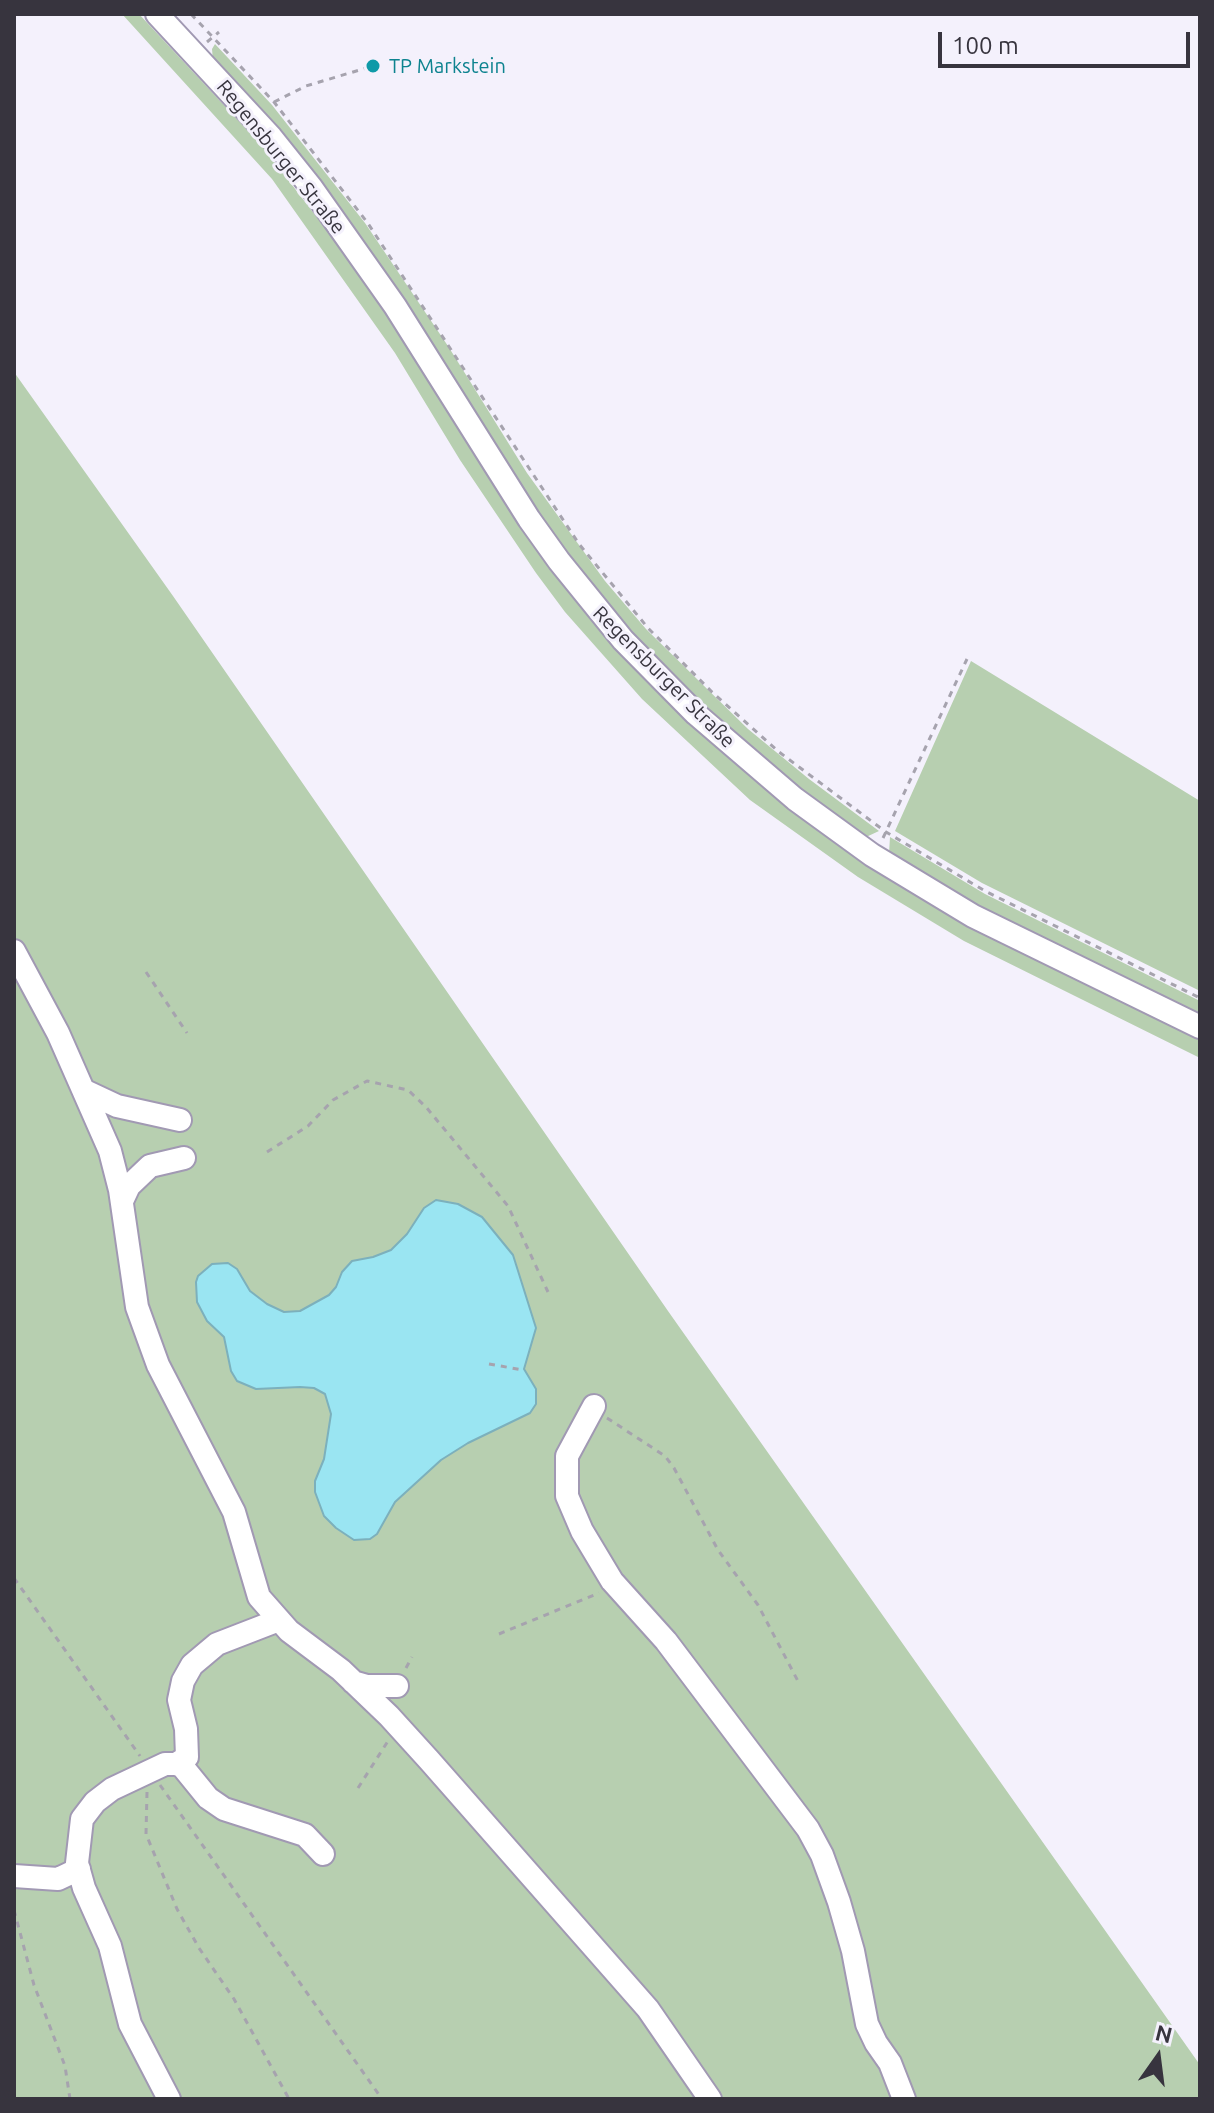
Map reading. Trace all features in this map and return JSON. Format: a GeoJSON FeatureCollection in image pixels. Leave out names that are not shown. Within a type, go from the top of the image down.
{"type":"FeatureCollection","features":[{"type":"Feature","properties":{"kind":"street","name":"Regensburger Straße"},"geometry":{"type":"LineString","coordinates":[[157,14],[271,137],[311,187],[395,306],[529,519],[559,561],[623,640],[696,714],[761,772],[872,855],[973,916],[1200,1027]]}},
{"type":"Feature","properties":{"kind":"street"},"geometry":{"type":"LineString","coordinates":[[14,951],[58,1033],[110,1151],[122,1201],[137,1307],[158,1365],[234,1512],[259,1597],[289,1631],[353,1682],[429,1760],[648,2009],[710,2099]]}},
{"type":"Feature","properties":{"kind":"street"},"geometry":{"type":"LineString","coordinates":[[85,1091],[117,1106],[180,1120]]}},
{"type":"Feature","properties":{"kind":"street"},"geometry":{"type":"LineString","coordinates":[[122,1201],[129,1186],[150,1166],[184,1158]]}},
{"type":"Feature","properties":{"kind":"street"},"geometry":{"type":"LineString","coordinates":[[594,1406],[567,1456],[567,1496],[582,1531],[615,1584],[666,1641],[808,1829],[822,1855],[839,1902],[853,1951],[867,2024],[890,2063],[904,2099]]}},
{"type":"Feature","properties":{"kind":"street"},"geometry":{"type":"LineString","coordinates":[[176,1764],[187,1757],[186,1729],[179,1700],[183,1681],[192,1665],[217,1644],[279,1620]]}},
{"type":"Feature","properties":{"kind":"street"},"geometry":{"type":"LineString","coordinates":[[353,1682],[367,1686],[397,1686]]}},
{"type":"Feature","properties":{"kind":"street"},"geometry":{"type":"LineString","coordinates":[[161,2095],[130,2024],[110,1946],[84,1888],[79,1869],[82,1819],[95,1802],[112,1789],[165,1764],[176,1764],[182,1766],[208,1798],[224,1809],[305,1835],[323,1854]]}},
{"type":"Feature","properties":{"kind":"street"},"geometry":{"type":"LineString","coordinates":[[14,1876],[58,1879],[79,1869]]}},
{"type":"Feature","properties":{"kind":"path"},"geometry":{"type":"LineString","coordinates":[[191,14],[274,102],[367,222],[579,544],[648,628],[712,692],[810,777],[898,839],[985,891],[1200,998]]}},
{"type":"Feature","properties":{"kind":"path"},"geometry":{"type":"LineString","coordinates":[[274,102],[306,86],[373,66]]}},
{"type":"Feature","properties":{"kind":"path"},"geometry":{"type":"LineString","coordinates":[[889,826],[967,659]]}},
{"type":"Feature","properties":{"kind":"path"},"geometry":{"type":"LineString","coordinates":[[146,972],[187,1033]]}},
{"type":"Feature","properties":{"kind":"path"},"geometry":{"type":"LineString","coordinates":[[267,1152],[308,1126],[333,1100],[367,1081],[408,1090],[426,1107],[508,1206],[548,1292]]}},
{"type":"Feature","properties":{"kind":"path"},"geometry":{"type":"LineString","coordinates":[[489,1364],[523,1370]]}},
{"type":"Feature","properties":{"kind":"path"},"geometry":{"type":"LineString","coordinates":[[594,1406],[613,1423],[665,1456],[674,1468],[718,1550],[758,1605],[800,1685]]}},
{"type":"Feature","properties":{"kind":"path"},"geometry":{"type":"LineString","coordinates":[[14,1578],[141,1759]]}},
{"type":"Feature","properties":{"kind":"path"},"geometry":{"type":"LineString","coordinates":[[499,1634],[615,1584]]}},
{"type":"Feature","properties":{"kind":"path"},"geometry":{"type":"LineString","coordinates":[[148,1778],[144,1810],[146,1834],[161,1875],[177,1909],[234,1999],[289,2099]]}},
{"type":"Feature","properties":{"kind":"path"},"geometry":{"type":"LineString","coordinates":[[160,1784],[382,2099]]}},
{"type":"Feature","properties":{"kind":"path"},"geometry":{"type":"LineString","coordinates":[[14,1910],[34,1985],[65,2066],[70,2099]]}},
{"type":"Feature","properties":{"kind":"green space"},"geometry":{"type":"Polygon","coordinates":[[[122,14],[139,14],[263,147],[382,308],[548,565],[616,647],[655,687],[745,772],[790,807],[1014,947],[1200,1038],[1200,1058],[964,941],[858,877],[750,800],[642,699],[565,612],[536,573],[460,460],[395,353],[272,179],[122,14]]]}},
{"type":"Feature","properties":{"kind":"green space"},"geometry":{"type":"Polygon","coordinates":[[[215,44],[272,105],[365,223],[448,346],[527,473],[605,581],[646,629],[748,729],[879,831],[864,838],[764,763],[666,672],[595,593],[213,61],[215,44]]]}},
{"type":"Feature","properties":{"kind":"green space"},"geometry":{"type":"Polygon","coordinates":[[[14,372],[173,596],[668,1311],[1200,2065],[1200,2099],[14,2099],[14,372]]]}},
{"type":"Feature","properties":{"kind":"green space"},"geometry":{"type":"Polygon","coordinates":[[[971,661],[1200,801],[1200,991],[982,883],[895,831],[971,661]]]}},
{"type":"Feature","properties":{"kind":"green space"},"geometry":{"type":"Polygon","coordinates":[[[890,837],[985,894],[1200,1001],[1200,1017],[977,907],[889,854],[890,837]]]}},
{"type":"Feature","properties":{"kind":"water"},"geometry":{"type":"Polygon","coordinates":[[[436,1200],[458,1204],[482,1217],[513,1255],[536,1328],[524,1369],[536,1389],[536,1404],[530,1413],[468,1443],[441,1460],[395,1502],[377,1534],[370,1539],[354,1540],[324,1516],[315,1492],[331,1414],[325,1394],[314,1388],[256,1389],[237,1381],[231,1371],[224,1337],[207,1321],[197,1302],[196,1282],[198,1276],[212,1264],[228,1263],[237,1269],[250,1291],[267,1304],[284,1312],[300,1311],[329,1295],[352,1261],[391,1250],[407,1234],[424,1208],[436,1200]]]}},
{"type":"Feature","properties":{"kind":"place","name":"TP Markstein"},"geometry":{"type":"Point","coordinates":[373,66]}}]}
